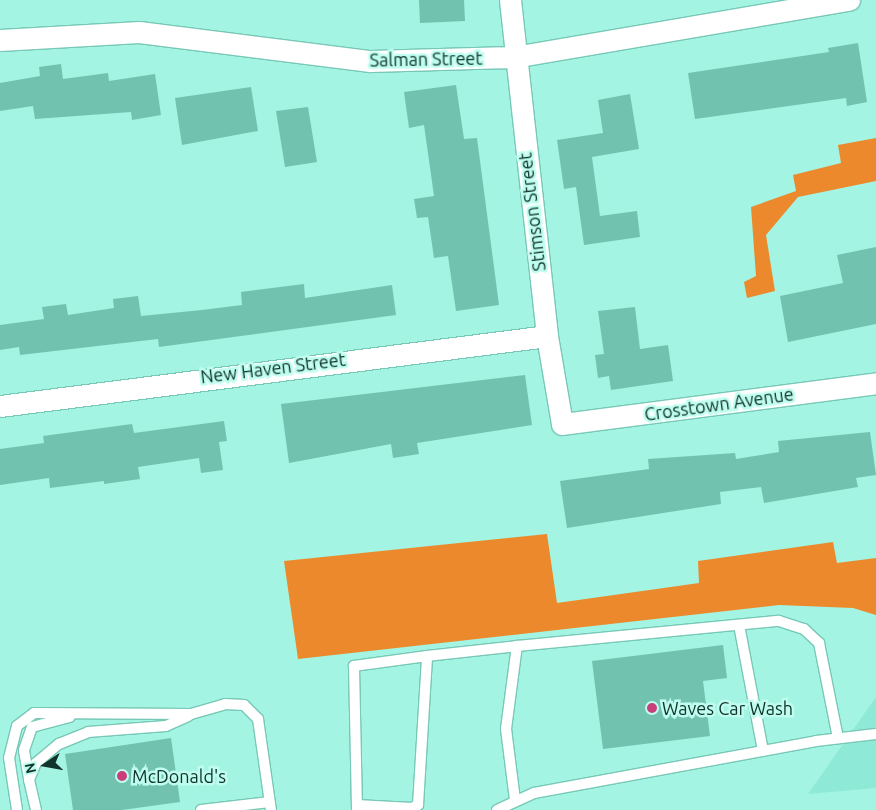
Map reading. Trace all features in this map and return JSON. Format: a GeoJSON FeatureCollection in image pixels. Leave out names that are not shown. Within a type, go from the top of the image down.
{"type":"FeatureCollection","features":[{"type":"Feature","properties":{"kind":"street","name":"Stimson Street"},"geometry":{"type":"LineString","coordinates":[[510,0],[514,57],[546,336],[562,424]]}},
{"type":"Feature","properties":{"kind":"street","name":"Salman Street"},"geometry":{"type":"LineString","coordinates":[[0,40],[139,32],[370,61],[514,57],[849,0]]}},
{"type":"Feature","properties":{"kind":"street","name":"New Haven Street"},"geometry":{"type":"LineString","coordinates":[[0,406],[546,336]]}},
{"type":"Feature","properties":{"kind":"street","name":"Crosstown Avenue"},"geometry":{"type":"LineString","coordinates":[[562,424],[876,383]]}},
{"type":"Feature","properties":{"kind":"lane"},"geometry":{"type":"LineString","coordinates":[[427,656],[418,805],[412,808],[357,808],[354,666],[427,656],[516,646],[779,621],[804,629],[819,643],[838,738]]}},
{"type":"Feature","properties":{"kind":"lane"},"geometry":{"type":"LineString","coordinates":[[739,625],[763,751]]}},
{"type":"Feature","properties":{"kind":"lane"},"geometry":{"type":"LineString","coordinates":[[515,800],[506,728],[516,646]]}},
{"type":"Feature","properties":{"kind":"lane"},"geometry":{"type":"LineString","coordinates":[[29,783],[36,763],[59,744],[88,732],[166,726],[191,714],[225,704],[244,705],[258,719],[270,806],[201,810]]}},
{"type":"Feature","properties":{"kind":"lane"},"geometry":{"type":"LineString","coordinates":[[17,810],[8,758],[17,726],[34,713],[191,714]]}},
{"type":"Feature","properties":{"kind":"lane"},"geometry":{"type":"LineString","coordinates":[[36,810],[29,783],[24,750],[32,727],[93,714]]}},
{"type":"Feature","properties":{"kind":"lane"},"geometry":{"type":"LineString","coordinates":[[497,810],[515,800],[763,751],[838,738],[876,734]]}},
{"type":"Feature","properties":{"kind":"shaded area"},"geometry":{"type":"Polygon","coordinates":[[[876,138],[876,181],[798,197],[766,235],[775,291],[747,298],[744,282],[756,276],[751,207],[796,191],[793,175],[841,163],[838,145],[876,138]]]}},
{"type":"Feature","properties":{"kind":"shaded area"},"geometry":{"type":"Polygon","coordinates":[[[547,534],[557,603],[699,583],[698,561],[833,542],[837,563],[876,558],[876,615],[853,608],[779,605],[298,659],[284,561],[547,534]]]}},
{"type":"Feature","properties":{"kind":"shaded area"},"geometry":{"type":"Polygon","coordinates":[[[876,697],[876,788],[808,794],[876,697]]]}},
{"type":"Feature","properties":{"kind":"building"},"geometry":{"type":"Polygon","coordinates":[[[419,0],[464,0],[465,21],[420,23],[419,0]]]}},
{"type":"Feature","properties":{"kind":"building"},"geometry":{"type":"Polygon","coordinates":[[[858,43],[867,102],[847,106],[846,98],[695,119],[688,73],[829,52],[828,48],[858,43]]]}},
{"type":"Feature","properties":{"kind":"building"},"geometry":{"type":"Polygon","coordinates":[[[61,64],[63,79],[108,73],[109,81],[155,74],[161,115],[132,120],[131,112],[35,119],[33,106],[0,111],[0,83],[40,76],[39,67],[61,64]]]}},
{"type":"Feature","properties":{"kind":"building"},"geometry":{"type":"Polygon","coordinates":[[[456,85],[464,139],[477,138],[499,305],[456,311],[448,256],[434,258],[428,217],[417,218],[414,199],[434,196],[424,125],[409,128],[404,92],[456,85]]]}},
{"type":"Feature","properties":{"kind":"building"},"geometry":{"type":"Polygon","coordinates":[[[251,87],[258,131],[182,145],[175,98],[251,87]]]}},
{"type":"Feature","properties":{"kind":"building"},"geometry":{"type":"Polygon","coordinates":[[[630,94],[639,149],[592,157],[600,216],[637,211],[640,237],[584,245],[576,187],[564,189],[557,140],[603,133],[598,100],[630,94]]]}},
{"type":"Feature","properties":{"kind":"building"},"geometry":{"type":"Polygon","coordinates":[[[308,107],[317,162],[285,167],[276,111],[308,107]]]}},
{"type":"Feature","properties":{"kind":"building"},"geometry":{"type":"Polygon","coordinates":[[[876,247],[876,324],[788,342],[780,296],[843,283],[837,255],[876,247]]]}},
{"type":"Feature","properties":{"kind":"building"},"geometry":{"type":"Polygon","coordinates":[[[304,284],[305,298],[392,285],[396,315],[159,347],[158,339],[20,355],[19,347],[0,350],[0,325],[44,319],[42,307],[66,304],[68,315],[114,308],[113,299],[138,296],[141,316],[242,305],[241,292],[304,284]]]}},
{"type":"Feature","properties":{"kind":"building"},"geometry":{"type":"Polygon","coordinates":[[[635,307],[640,349],[668,345],[673,381],[611,390],[609,376],[598,378],[595,355],[604,354],[598,311],[635,307]]]}},
{"type":"Feature","properties":{"kind":"building"},"geometry":{"type":"Polygon","coordinates":[[[525,375],[532,425],[417,443],[419,454],[393,458],[391,444],[289,463],[281,404],[525,375]]]}},
{"type":"Feature","properties":{"kind":"building"},"geometry":{"type":"Polygon","coordinates":[[[224,421],[227,441],[219,442],[223,470],[201,473],[199,458],[138,467],[140,479],[104,484],[104,481],[50,488],[49,478],[0,485],[0,449],[44,443],[43,436],[132,424],[134,433],[224,421]]]}},
{"type":"Feature","properties":{"kind":"building"},"geometry":{"type":"Polygon","coordinates":[[[870,432],[876,475],[856,478],[858,487],[764,503],[761,487],[720,492],[721,504],[567,528],[560,481],[649,469],[648,459],[735,453],[736,459],[779,452],[778,441],[870,432]]]}},
{"type":"Feature","properties":{"kind":"building","name":"Waves Car Wash"},"geometry":{"type":"Polygon","coordinates":[[[723,645],[727,678],[703,681],[710,736],[603,749],[592,661],[723,645]]]}},
{"type":"Feature","properties":{"kind":"building","name":"McDonald's"},"geometry":{"type":"Polygon","coordinates":[[[171,738],[180,802],[122,810],[73,810],[65,754],[171,738]]]}},
{"type":"Feature","properties":{"kind":"place","name":"Waves Car Wash"},"geometry":{"type":"Point","coordinates":[652,708]}},
{"type":"Feature","properties":{"kind":"place","name":"McDonald's"},"geometry":{"type":"Point","coordinates":[122,776]}}]}
